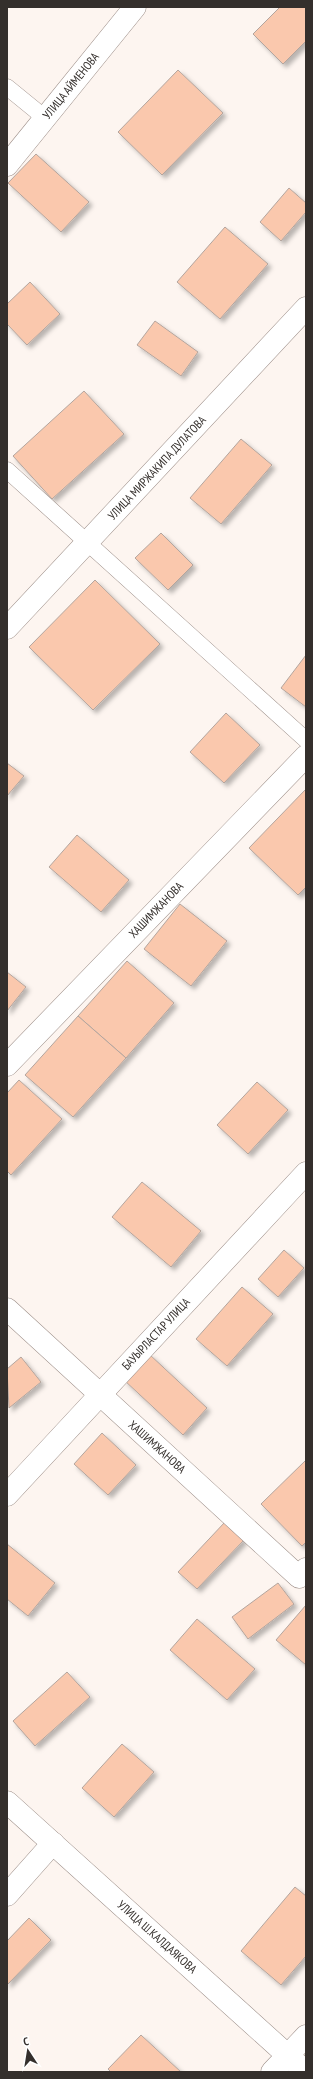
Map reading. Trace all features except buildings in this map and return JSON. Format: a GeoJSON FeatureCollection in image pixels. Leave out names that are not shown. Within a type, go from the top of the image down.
{"type":"FeatureCollection","features":[{"type":"Feature","properties":{"kind":"street","name":"УЛИЦА АЙМЕНОВА"},"geometry":{"type":"LineString","coordinates":[[7,165],[135,7]]}},
{"type":"Feature","properties":{"kind":"street","name":"УЛИЦА МИРЖАКИПА ДУЛАТОВА"},"geometry":{"type":"LineString","coordinates":[[7,628],[306,308]]}},
{"type":"Feature","properties":{"kind":"street","name":"ХАШИМЖАНОВА"},"geometry":{"type":"LineString","coordinates":[[7,1065],[306,756]]}},
{"type":"Feature","properties":{"kind":"street","name":"БАУЫРЛАСТАР УЛИЦА"},"geometry":{"type":"LineString","coordinates":[[7,1495],[306,1173]]}},
{"type":"Feature","properties":{"kind":"street","name":"ХАШИМЖАНОВА"},"geometry":{"type":"LineString","coordinates":[[7,1309],[299,1577],[306,1569]]}},
{"type":"Feature","properties":{"kind":"street","name":"УЛИЦА Ш.КАЛДАЯКОВА"},"geometry":{"type":"LineString","coordinates":[[7,1802],[306,2072]]}},
{"type":"Feature","properties":{"kind":"street"},"geometry":{"type":"LineString","coordinates":[[7,1895],[53,1843]]}},
{"type":"Feature","properties":{"kind":"street"},"geometry":{"type":"LineString","coordinates":[[272,2072],[306,2036]]}},
{"type":"Feature","properties":{"kind":"lane"},"geometry":{"type":"LineString","coordinates":[[7,87],[45,118]]}},
{"type":"Feature","properties":{"kind":"lane"},"geometry":{"type":"LineString","coordinates":[[7,470],[306,740]]}}]}
